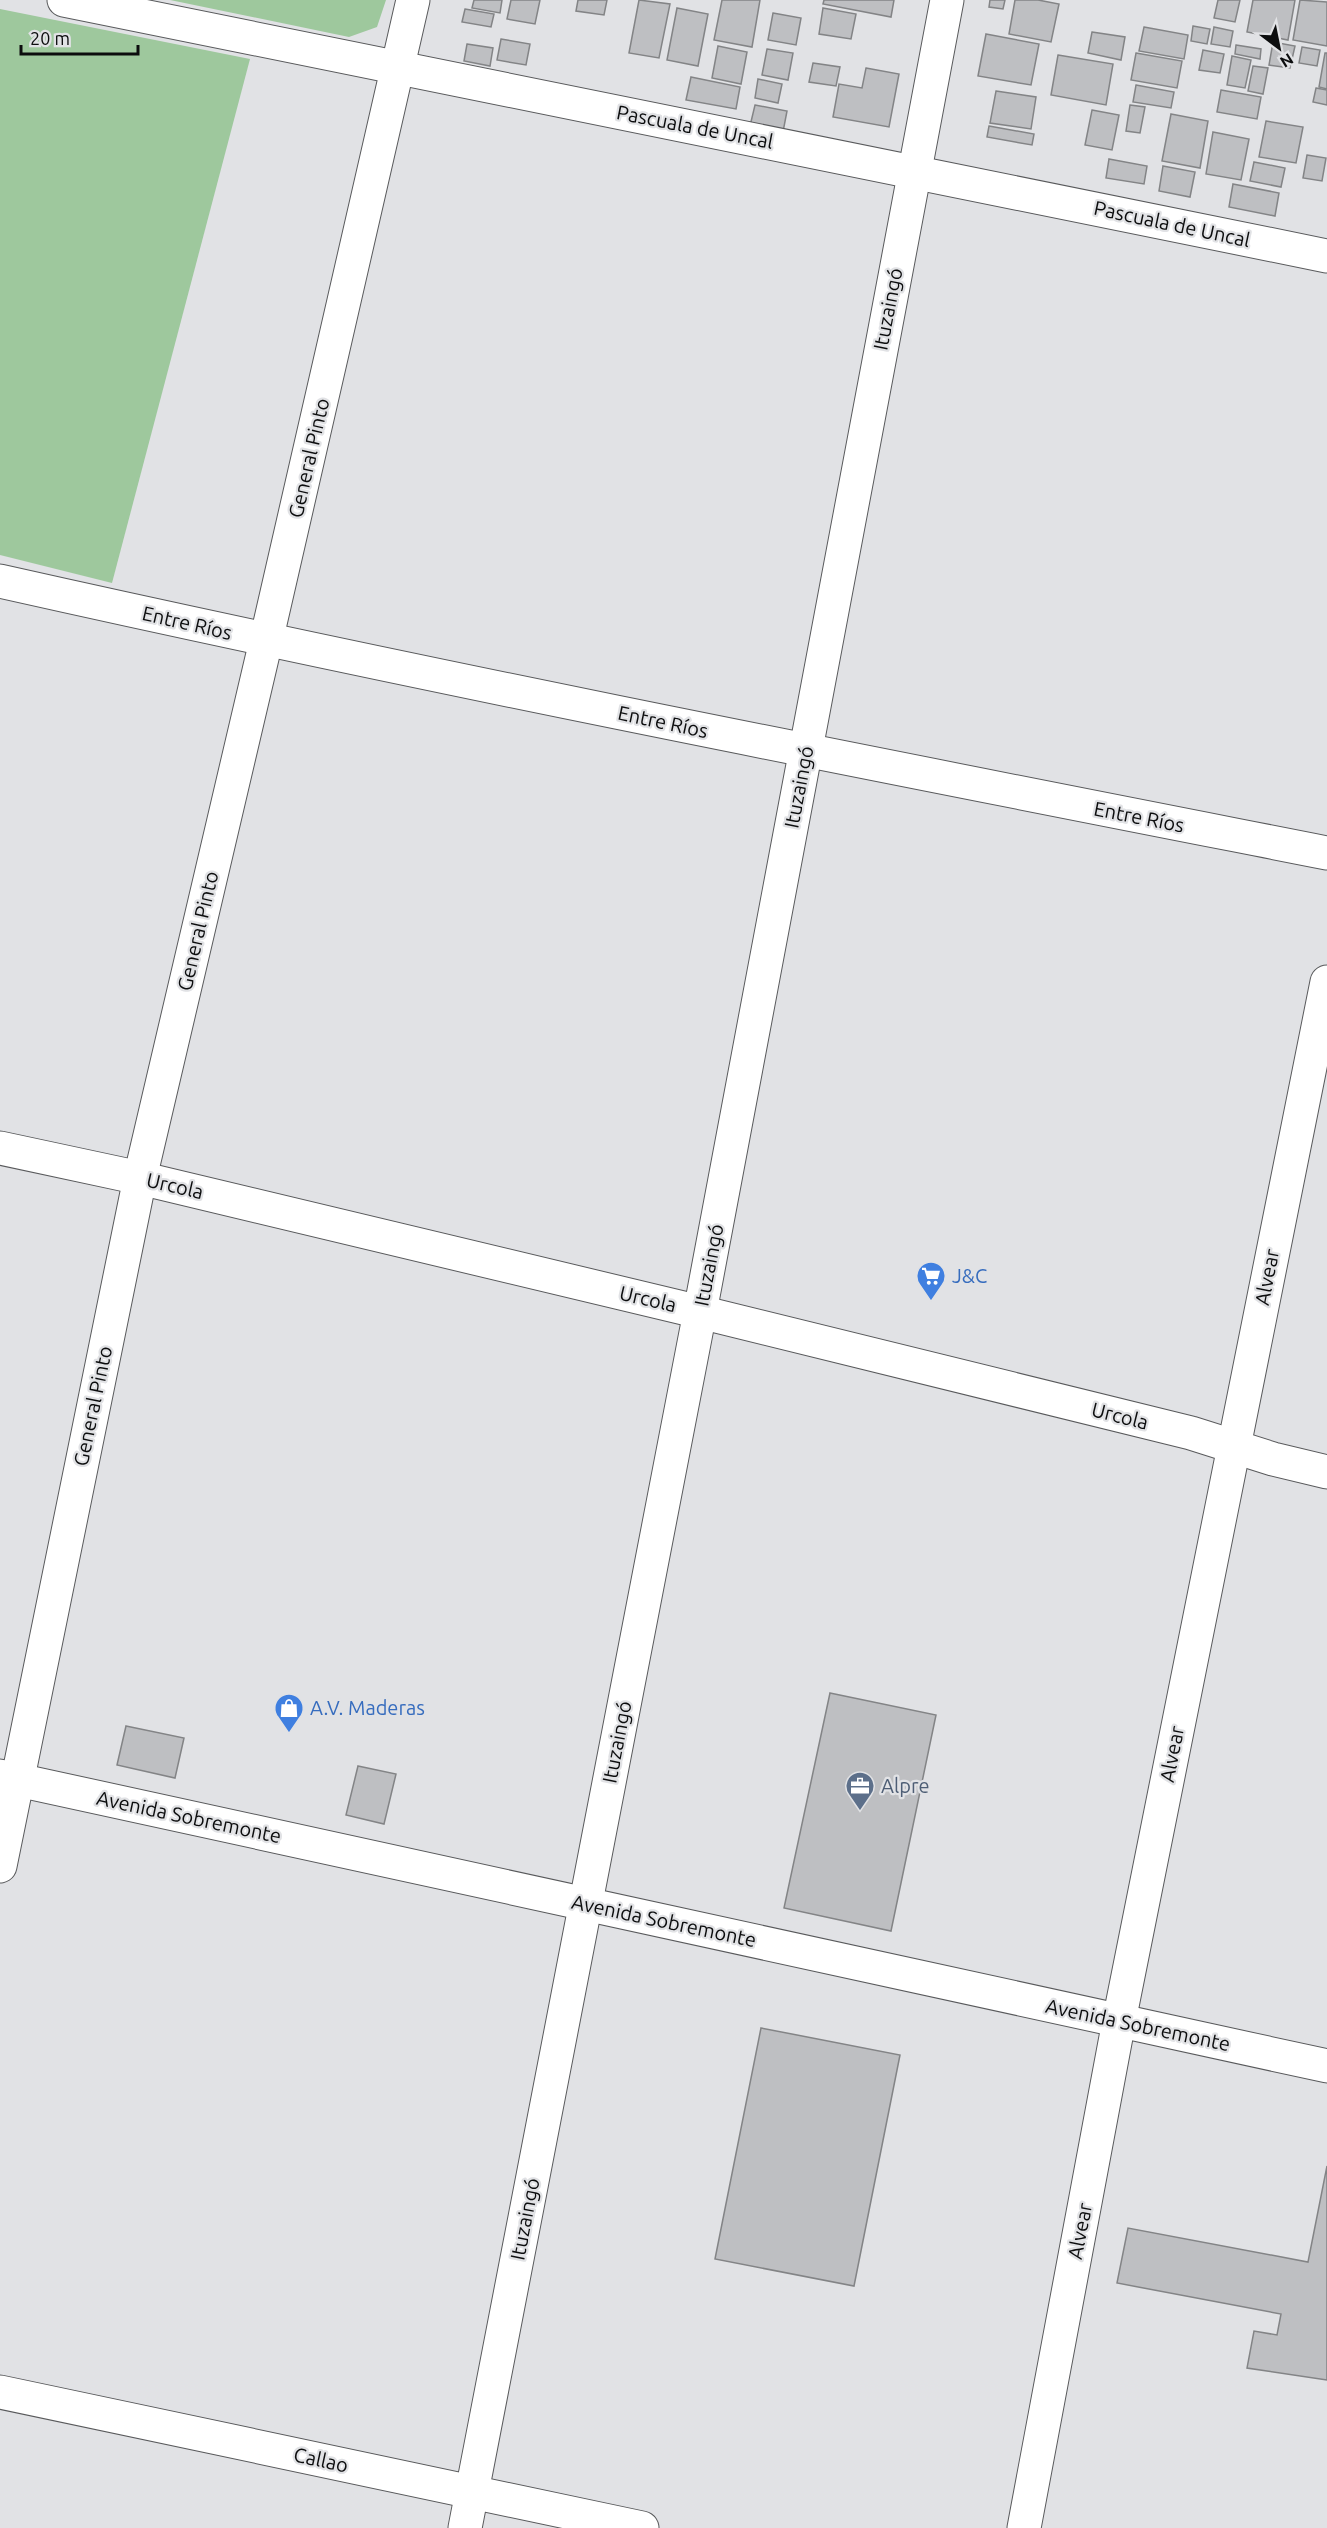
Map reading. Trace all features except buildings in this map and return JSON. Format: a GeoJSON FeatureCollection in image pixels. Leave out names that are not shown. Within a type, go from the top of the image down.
{"type":"FeatureCollection","features":[{"type":"Feature","properties":{"kind":"street","name":"Pascuala de Uncal"},"geometry":{"type":"LineString","coordinates":[[63,0],[1327,256]]}},
{"type":"Feature","properties":{"kind":"street","name":"General Pinto"},"geometry":{"type":"LineString","coordinates":[[0,1866],[8,1778],[140,1178],[413,0]]}},
{"type":"Feature","properties":{"kind":"street","name":"Ituzaingó"},"geometry":{"type":"LineString","coordinates":[[465,2528],[700,1312],[947,0]]}},
{"type":"Feature","properties":{"kind":"street","name":"Entre Ríos"},"geometry":{"type":"LineString","coordinates":[[0,581],[266,641],[805,751],[1327,853]]}},
{"type":"Feature","properties":{"kind":"street","name":"Alvear"},"geometry":{"type":"LineString","coordinates":[[1024,2528],[1119,2020],[1327,982]]}},
{"type":"Feature","properties":{"kind":"street","name":"Urcola"},"geometry":{"type":"LineString","coordinates":[[0,1148],[140,1178],[700,1312],[1191,1433],[1232,1447],[1327,1472]]}},
{"type":"Feature","properties":{"kind":"street","name":"Avenida Sobremonte"},"geometry":{"type":"LineString","coordinates":[[8,1778],[1327,2066]]}},
{"type":"Feature","properties":{"kind":"street","name":"Callao"},"geometry":{"type":"LineString","coordinates":[[0,2392],[642,2528]]}},
{"type":"Feature","properties":{"kind":"green space"},"geometry":{"type":"Polygon","coordinates":[[[170,0],[386,0],[377,27],[349,37],[170,0]]]}},
{"type":"Feature","properties":{"kind":"green space"},"geometry":{"type":"Polygon","coordinates":[[[0,9],[250,59],[112,583],[0,555],[0,9]]]}},
{"type":"Feature","properties":{"kind":"place","name":"J&C"},"geometry":{"type":"Point","coordinates":[931,1302]}},
{"type":"Feature","properties":{"kind":"place","name":"A.V. Maderas"},"geometry":{"type":"Point","coordinates":[289,1734]}},
{"type":"Feature","properties":{"kind":"place","name":"Alpre"},"geometry":{"type":"Point","coordinates":[860,1812]}}]}
